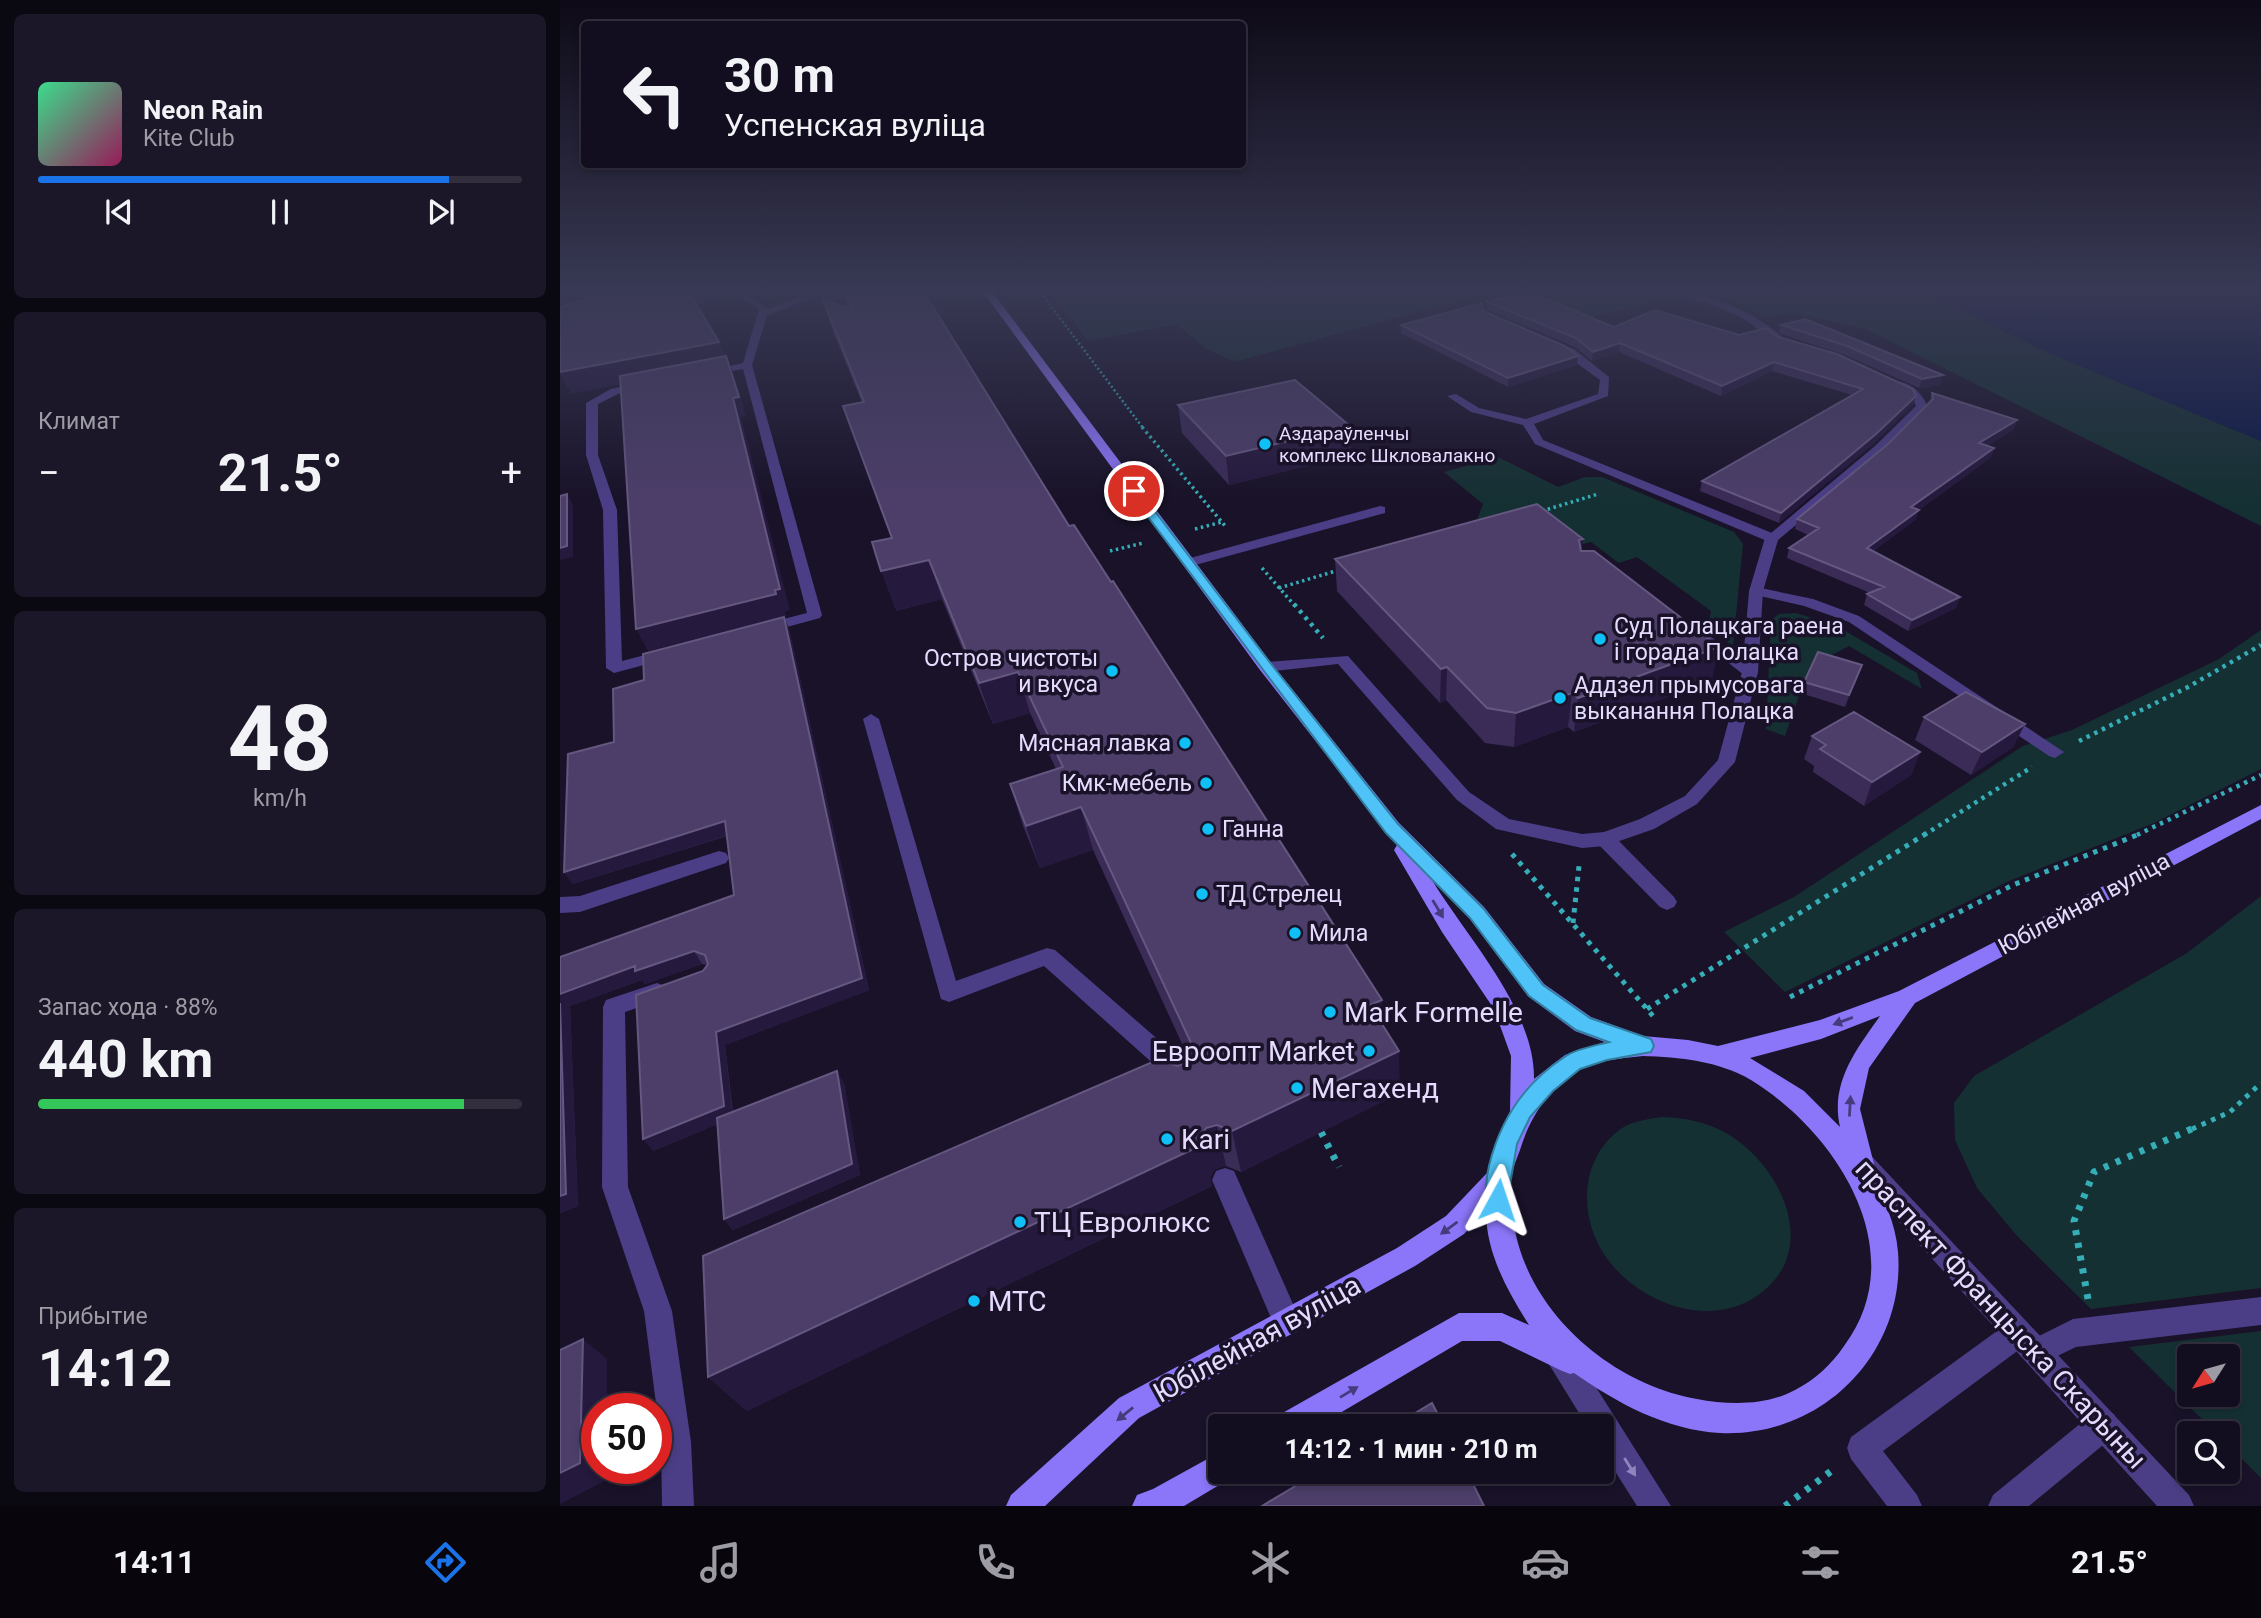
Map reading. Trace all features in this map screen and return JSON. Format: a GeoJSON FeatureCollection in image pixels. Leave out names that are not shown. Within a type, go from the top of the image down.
{"type":"FeatureCollection","features":[{"type":"Feature","properties":{"kind":"main road"},"geometry":{"type":"LineString","coordinates":[[1037,359],[1266,667],[1392,828],[1477,913],[1536,990],[1583,1024],[1643,1046]]}},
{"type":"Feature","properties":{"kind":"main road","name":"Юбілейная вуліца"},"geometry":{"type":"LineString","coordinates":[[1719,1056],[1821,1029],[1907,997],[2261,811]]}},
{"type":"Feature","properties":{"kind":"main road"},"geometry":{"type":"LineString","coordinates":[[1392,828],[1449,926],[1504,1005],[1523,1056],[1522,1110]]}},
{"type":"Feature","properties":{"kind":"main road","name":"Юбілейная вуліца"},"geometry":{"type":"LineString","coordinates":[[1871,1195],[1859,1160],[1848,1109],[1858,1065],[1907,997]]}},
{"type":"Feature","properties":{"kind":"main road"},"geometry":{"type":"LineString","coordinates":[[1310,1414],[1459,1327],[1503,1326],[1560,1354],[1600,1377],[1645,1402],[1694,1416],[1743,1419],[1789,1409],[1828,1388],[1858,1358],[1877,1321],[1886,1280],[1884,1237],[1871,1195],[1851,1157],[1824,1123],[1792,1094],[1756,1071],[1719,1056],[1681,1047],[1643,1046],[1607,1051],[1573,1062],[1545,1084],[1522,1110],[1506,1143],[1498,1180],[1499,1220],[1509,1263],[1529,1305],[1561,1344],[1600,1377]]}},
{"type":"Feature","properties":{"kind":"main road","name":"Юбілейная вуліца"},"geometry":{"type":"LineString","coordinates":[[1022,1506],[1129,1408],[1406,1257],[1455,1225],[1498,1180]]}},
{"type":"Feature","properties":{"kind":"main road"},"geometry":{"type":"LineString","coordinates":[[1156,1505],[1208,1474]]}},
{"type":"Feature","properties":{"kind":"street"},"geometry":{"type":"LineString","coordinates":[[748,633],[815,615],[747,365],[749,359]]}},
{"type":"Feature","properties":{"kind":"street"},"geometry":{"type":"LineString","coordinates":[[1452,396],[1475,410],[1527,423],[1603,396],[1605,379],[1580,359]]}},
{"type":"Feature","properties":{"kind":"street"},"geometry":{"type":"LineString","coordinates":[[694,375],[747,365]]}},
{"type":"Feature","properties":{"kind":"street"},"geometry":{"type":"LineString","coordinates":[[1266,667],[1342,659],[1463,796],[1503,824],[1582,841],[1605,839],[1647,824],[1691,800],[1726,762],[1750,672],[1756,592],[1772,538],[1879,449],[1922,407],[1917,394],[1882,377]]}},
{"type":"Feature","properties":{"kind":"street"},"geometry":{"type":"LineString","coordinates":[[654,383],[615,391],[592,403],[592,455],[610,510],[614,668],[681,650]]}},
{"type":"Feature","properties":{"kind":"street"},"geometry":{"type":"LineString","coordinates":[[1527,423],[1538,442],[1772,538]]}},
{"type":"Feature","properties":{"kind":"street"},"geometry":{"type":"LineString","coordinates":[[1188,563],[1380,510]]}},
{"type":"Feature","properties":{"kind":"street"},"geometry":{"type":"LineString","coordinates":[[1756,592],[1808,602],[1854,620],[2055,752]]}},
{"type":"Feature","properties":{"kind":"street"},"geometry":{"type":"LineString","coordinates":[[1687,625],[1750,672]]}},
{"type":"Feature","properties":{"kind":"street"},"geometry":{"type":"LineString","coordinates":[[871,719],[949,993],[1047,956],[1176,1069],[1187,1094]]}},
{"type":"Feature","properties":{"kind":"street"},"geometry":{"type":"LineString","coordinates":[[1605,839],[1667,902]]}},
{"type":"Feature","properties":{"kind":"street"},"geometry":{"type":"LineString","coordinates":[[560,905],[580,904],[719,858]]}},
{"type":"Feature","properties":{"kind":"street"},"geometry":{"type":"LineString","coordinates":[[677,984],[614,1007],[615,1187],[658,1311],[676,1442],[678,1506]]}},
{"type":"Feature","properties":{"kind":"street"},"geometry":{"type":"LineString","coordinates":[[1150,1080],[1176,1069]]}},
{"type":"Feature","properties":{"kind":"street","name":"праспект Францыска Скарыны"},"geometry":{"type":"LineString","coordinates":[[1824,1123],[2178,1506]]}},
{"type":"Feature","properties":{"kind":"street"},"geometry":{"type":"LineString","coordinates":[[1225,1180],[1287,1322]]}},
{"type":"Feature","properties":{"kind":"street"},"geometry":{"type":"LineString","coordinates":[[1529,1305],[1655,1506]]}},
{"type":"Feature","properties":{"kind":"street"},"geometry":{"type":"LineString","coordinates":[[1906,1506],[1862,1448],[2027,1343],[2073,1333],[2261,1311]]}},
{"type":"Feature","properties":{"kind":"street"},"geometry":{"type":"LineString","coordinates":[[2004,1506],[2103,1425]]}},
{"type":"Feature","properties":{"kind":"path"},"geometry":{"type":"LineString","coordinates":[[1091,359],[1142,427],[1342,659]]}},
{"type":"Feature","properties":{"kind":"path"},"geometry":{"type":"LineString","coordinates":[[1539,512],[1637,482]]}},
{"type":"Feature","properties":{"kind":"path"},"geometry":{"type":"LineString","coordinates":[[1279,587],[1342,569]]}},
{"type":"Feature","properties":{"kind":"path"},"geometry":{"type":"LineString","coordinates":[[1647,1009],[2055,752],[2188,687],[2261,645]]}},
{"type":"Feature","properties":{"kind":"path"},"geometry":{"type":"LineString","coordinates":[[1790,997],[2014,885],[2159,826],[2261,775]]}},
{"type":"Feature","properties":{"kind":"path"},"geometry":{"type":"LineString","coordinates":[[1503,824],[1506,847],[1656,1019]]}},
{"type":"Feature","properties":{"kind":"path"},"geometry":{"type":"LineString","coordinates":[[1573,923],[1582,841]]}},
{"type":"Feature","properties":{"kind":"path"},"geometry":{"type":"LineString","coordinates":[[2093,1331],[2074,1221],[2094,1172],[2230,1112],[2261,1083]]}},
{"type":"Feature","properties":{"kind":"path"},"geometry":{"type":"LineString","coordinates":[[1321,1132],[1339,1167]]}},
{"type":"Feature","properties":{"kind":"path"},"geometry":{"type":"LineString","coordinates":[[1785,1506],[1862,1448]]}},
{"type":"Feature","properties":{"kind":"green space"},"geometry":{"type":"Polygon","coordinates":[[[1926,359],[2064,359],[2261,441],[2261,526],[1926,359]]]}},
{"type":"Feature","properties":{"kind":"green space"},"geometry":{"type":"Polygon","coordinates":[[[1498,457],[1558,487],[1585,477],[1602,477],[1734,532],[1743,544],[1733,646],[1708,628],[1711,611],[1637,557],[1619,563],[1591,542],[1559,551],[1471,536],[1483,504],[1444,472],[1498,457]]]}},
{"type":"Feature","properties":{"kind":"green space"},"geometry":{"type":"Polygon","coordinates":[[[1796,613],[1835,625],[1917,673],[1922,689],[1849,646],[1814,664],[1800,693],[1785,736],[1766,729],[1771,620],[1779,614],[1796,613]]]}},
{"type":"Feature","properties":{"kind":"green space"},"geometry":{"type":"Polygon","coordinates":[[[2261,630],[2261,769],[2154,823],[2009,881],[1785,992],[1724,932],[1794,897],[2023,746],[2072,730],[2219,659],[2261,630]]]}},
{"type":"Feature","properties":{"kind":"green space"},"geometry":{"type":"Polygon","coordinates":[[[2261,896],[2261,1288],[2091,1309],[2017,1236],[1977,1188],[1955,1140],[1954,1103],[1974,1076],[2187,953],[2261,896]]]}},
{"type":"Feature","properties":{"kind":"green space"},"geometry":{"type":"Polygon","coordinates":[[[1662,1117],[1686,1119],[1724,1132],[1743,1144],[1774,1180],[1790,1224],[1790,1246],[1783,1268],[1768,1287],[1749,1301],[1727,1309],[1705,1311],[1660,1301],[1621,1275],[1597,1241],[1587,1207],[1587,1189],[1597,1155],[1622,1128],[1662,1117]]]}},
{"type":"Feature","properties":{"kind":"green space"},"geometry":{"type":"Polygon","coordinates":[[[2261,1331],[2261,1478],[2240,1457],[2240,1421],[2204,1421],[2190,1407],[2240,1407],[2240,1344],[2177,1344],[2177,1394],[2129,1347],[2261,1331]]]}},
{"type":"Feature","properties":{"kind":"water"},"geometry":{"type":"Polygon","coordinates":[[[2064,359],[2261,359],[2261,441],[2064,359]]]}},
{"type":"Feature","properties":{"kind":"building"},"geometry":{"type":"Polygon","coordinates":[[[560,359],[627,359],[560,372],[560,359]]]}},
{"type":"Feature","properties":{"kind":"building"},"geometry":{"type":"Polygon","coordinates":[[[709,359],[727,359],[739,397],[733,398],[780,589],[775,590],[776,594],[636,629],[620,376],[709,359]]]}},
{"type":"Feature","properties":{"kind":"building"},"geometry":{"type":"Polygon","coordinates":[[[847,359],[966,359],[1069,526],[1074,525],[1111,582],[1113,581],[1382,1000],[1370,1005],[1399,1051],[1232,1131],[1217,1125],[1206,1128],[1200,1138],[1202,1145],[708,1377],[703,1256],[1164,1057],[1167,1063],[1178,1066],[1187,1061],[1192,1053],[1192,1045],[1081,807],[1026,826],[1010,784],[1063,767],[1018,672],[979,683],[929,560],[881,571],[872,542],[892,538],[843,406],[864,402],[847,359]]]}},
{"type":"Feature","properties":{"kind":"building"},"geometry":{"type":"Polygon","coordinates":[[[1470,359],[1568,359],[1508,378],[1470,359]]]}},
{"type":"Feature","properties":{"kind":"building"},"geometry":{"type":"Polygon","coordinates":[[[1659,359],[1848,359],[1913,389],[1916,396],[1876,434],[1781,513],[1702,481],[1863,389],[1774,362],[1722,386],[1659,359]]]}},
{"type":"Feature","properties":{"kind":"building"},"geometry":{"type":"Polygon","coordinates":[[[1877,359],[1904,359],[1943,375],[1922,379],[1877,359]]]}},
{"type":"Feature","properties":{"kind":"building"},"geometry":{"type":"Polygon","coordinates":[[[1295,380],[1350,426],[1226,456],[1178,405],[1295,380]]]}},
{"type":"Feature","properties":{"kind":"building"},"geometry":{"type":"Polygon","coordinates":[[[1932,393],[2017,420],[1979,443],[1994,448],[1911,507],[1919,510],[1867,548],[1960,597],[1912,620],[1867,594],[1884,587],[1789,548],[1819,528],[1797,519],[1888,444],[1933,399],[1932,393]]]}},
{"type":"Feature","properties":{"kind":"building"},"geometry":{"type":"Polygon","coordinates":[[[567,494],[567,546],[560,548],[560,496],[567,494]]]}},
{"type":"Feature","properties":{"kind":"building","name":"Суд Полацкага раена і горада Полацка"},"geometry":{"type":"Polygon","coordinates":[[[1537,504],[1583,539],[1579,540],[1581,551],[1594,551],[1719,647],[1578,698],[1572,693],[1516,713],[1487,708],[1447,667],[1441,669],[1335,559],[1537,504]]]}},
{"type":"Feature","properties":{"kind":"building"},"geometry":{"type":"Polygon","coordinates":[[[784,617],[862,978],[716,1032],[724,1106],[643,1139],[636,995],[703,971],[708,964],[705,955],[694,951],[635,971],[635,966],[560,994],[560,957],[734,895],[725,821],[564,872],[568,754],[614,742],[613,689],[644,680],[643,654],[784,617]]]}},
{"type":"Feature","properties":{"kind":"building"},"geometry":{"type":"Polygon","coordinates":[[[1818,652],[1862,665],[1849,695],[1804,682],[1818,652]]]}},
{"type":"Feature","properties":{"kind":"building"},"geometry":{"type":"Polygon","coordinates":[[[1966,692],[2025,724],[1982,752],[1924,717],[1966,692]]]}},
{"type":"Feature","properties":{"kind":"building"},"geometry":{"type":"Polygon","coordinates":[[[1854,712],[1920,752],[1872,782],[1820,749],[1826,745],[1812,736],[1854,712]]]}},
{"type":"Feature","properties":{"kind":"building"},"geometry":{"type":"Polygon","coordinates":[[[560,1003],[566,1194],[560,1196],[560,1003]]]}},
{"type":"Feature","properties":{"kind":"building"},"geometry":{"type":"Polygon","coordinates":[[[837,1071],[852,1164],[724,1219],[717,1118],[837,1071]]]}},
{"type":"Feature","properties":{"kind":"building"},"geometry":{"type":"Polygon","coordinates":[[[583,1339],[580,1463],[560,1473],[560,1350],[583,1339]]]}},
{"type":"Feature","properties":{"kind":"building"},"geometry":{"type":"Polygon","coordinates":[[[1432,1403],[1438,1414],[1414,1414],[1432,1403]]]}},
{"type":"Feature","properties":{"kind":"building"},"geometry":{"type":"Polygon","coordinates":[[[1299,1484],[1473,1484],[1484,1506],[1262,1506],[1299,1484]]]}},
{"type":"Feature","properties":{"kind":"place","name":"Аздараўленчы комплекс Шкловалакно"},"geometry":{"type":"Point","coordinates":[1265,444]}},
{"type":"Feature","properties":{"kind":"place","name":"Суд Полацкага раена і горада Полацка"},"geometry":{"type":"Point","coordinates":[1600,639]}},
{"type":"Feature","properties":{"kind":"place","name":"Остров чистоты и вкуса"},"geometry":{"type":"Point","coordinates":[1112,671]}},
{"type":"Feature","properties":{"kind":"place","name":"Аддзел прымусовага выканання Полацка"},"geometry":{"type":"Point","coordinates":[1560,698]}},
{"type":"Feature","properties":{"kind":"place","name":"Мясная лавка"},"geometry":{"type":"Point","coordinates":[1185,743]}},
{"type":"Feature","properties":{"kind":"place","name":"Кмк-мебель"},"geometry":{"type":"Point","coordinates":[1206,783]}},
{"type":"Feature","properties":{"kind":"place","name":"Ганна"},"geometry":{"type":"Point","coordinates":[1208,829]}},
{"type":"Feature","properties":{"kind":"place","name":"ТД Стрелец"},"geometry":{"type":"Point","coordinates":[1202,894]}},
{"type":"Feature","properties":{"kind":"place","name":"Мила"},"geometry":{"type":"Point","coordinates":[1295,933]}},
{"type":"Feature","properties":{"kind":"place","name":"Mark Formelle"},"geometry":{"type":"Point","coordinates":[1330,1012]}},
{"type":"Feature","properties":{"kind":"place","name":"Евроопт Market"},"geometry":{"type":"Point","coordinates":[1369,1051]}},
{"type":"Feature","properties":{"kind":"place","name":"Мегахенд"},"geometry":{"type":"Point","coordinates":[1297,1088]}},
{"type":"Feature","properties":{"kind":"place","name":"Kari"},"geometry":{"type":"Point","coordinates":[1167,1139]}},
{"type":"Feature","properties":{"kind":"place","name":"ТЦ Евролюкс"},"geometry":{"type":"Point","coordinates":[1020,1222]}},
{"type":"Feature","properties":{"kind":"place","name":"МТС"},"geometry":{"type":"Point","coordinates":[974,1301]}},
{"type":"Feature","properties":{"kind":"route"},"geometry":{"type":"LineString","coordinates":[[1134,491],[1266,667],[1392,828],[1477,913],[1536,990],[1583,1024],[1643,1046],[1607,1051],[1573,1062],[1545,1084],[1522,1110],[1506,1143],[1498,1180],[1498,1200]]}}]}
